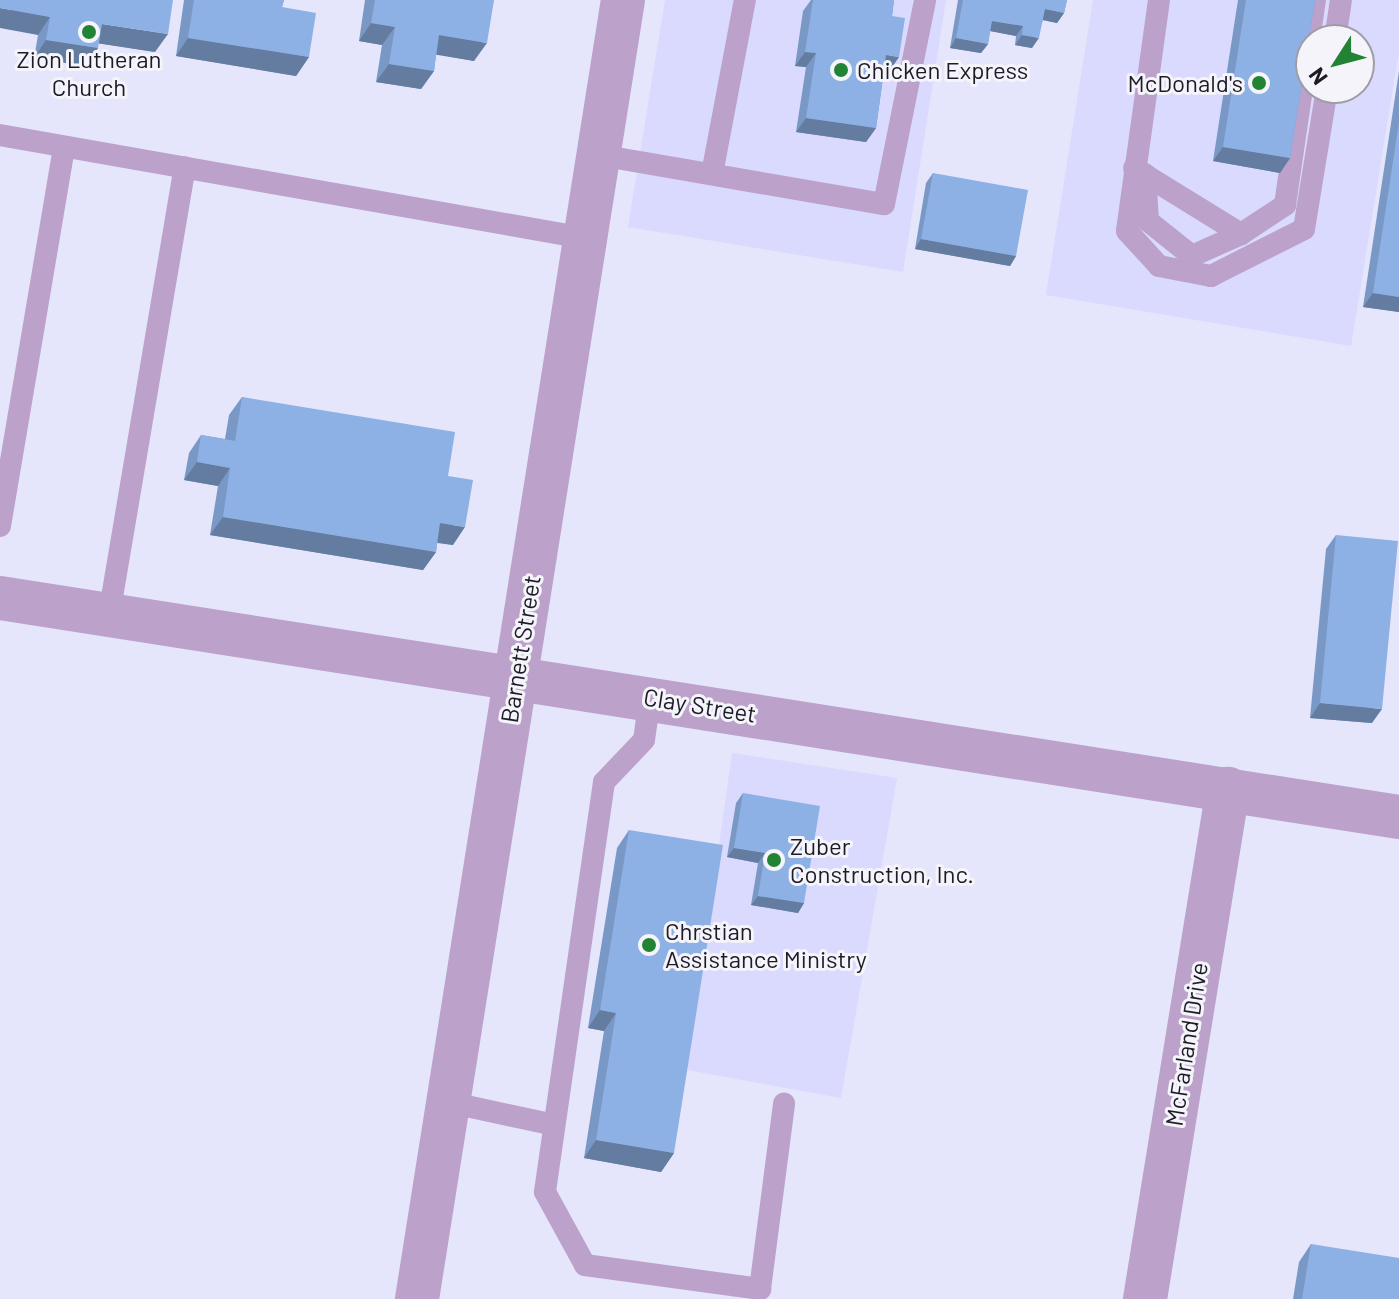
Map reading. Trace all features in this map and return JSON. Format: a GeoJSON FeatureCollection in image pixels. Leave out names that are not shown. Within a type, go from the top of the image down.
{"type":"FeatureCollection","features":[{"type":"Feature","properties":{"kind":"street","name":"Barnett Street"},"geometry":{"type":"LineString","coordinates":[[417,1299],[623,0]]}},
{"type":"Feature","properties":{"kind":"street","name":"Clay Street"},"geometry":{"type":"LineString","coordinates":[[0,598],[516,675],[1399,817]]}},
{"type":"Feature","properties":{"kind":"street","name":"McFarland Drive"},"geometry":{"type":"LineString","coordinates":[[1145,1299],[1228,789]]}},
{"type":"Feature","properties":{"kind":"lane"},"geometry":{"type":"LineString","coordinates":[[712,174],[745,0]]}},
{"type":"Feature","properties":{"kind":"lane"},"geometry":{"type":"LineString","coordinates":[[599,155],[884,204],[925,0]]}},
{"type":"Feature","properties":{"kind":"lane"},"geometry":{"type":"LineString","coordinates":[[1159,0],[1140,171],[1127,231],[1159,266],[1211,276],[1304,229],[1324,104]]}},
{"type":"Feature","properties":{"kind":"lane"},"geometry":{"type":"LineString","coordinates":[[1140,171],[1148,221],[1192,256],[1241,234],[1285,205],[1315,0]]}},
{"type":"Feature","properties":{"kind":"lane"},"geometry":{"type":"LineString","coordinates":[[1337,24],[1341,0]]}},
{"type":"Feature","properties":{"kind":"lane"},"geometry":{"type":"LineString","coordinates":[[0,135],[585,238]]}},
{"type":"Feature","properties":{"kind":"lane"},"geometry":{"type":"LineString","coordinates":[[0,526],[64,147]]}},
{"type":"Feature","properties":{"kind":"lane"},"geometry":{"type":"LineString","coordinates":[[109,615],[185,167]]}},
{"type":"Feature","properties":{"kind":"lane"},"geometry":{"type":"LineString","coordinates":[[1140,171],[1241,234]]}},
{"type":"Feature","properties":{"kind":"lane"},"geometry":{"type":"LineString","coordinates":[[650,697],[644,740],[604,782],[545,1192],[585,1265],[760,1289],[784,1104]]}},
{"type":"Feature","properties":{"kind":"lane"},"geometry":{"type":"LineString","coordinates":[[448,1102],[554,1125]]}},
{"type":"Feature","properties":{"kind":"shaded area"},"geometry":{"type":"Polygon","coordinates":[[[665,0],[946,0],[903,272],[628,227],[665,0]]]}},
{"type":"Feature","properties":{"kind":"shaded area"},"geometry":{"type":"Polygon","coordinates":[[[1093,0],[1399,0],[1399,51],[1351,346],[1046,295],[1093,0]]]}},
{"type":"Feature","properties":{"kind":"shaded area"},"geometry":{"type":"Polygon","coordinates":[[[732,753],[897,778],[841,1098],[687,1070],[732,753]]]}},
{"type":"Feature","properties":{"kind":"building"},"geometry":{"type":"Polygon","coordinates":[[[0,0],[173,0],[168,34],[102,24],[98,48],[46,40],[50,17],[0,8],[0,0]]]}},
{"type":"Feature","properties":{"kind":"building","name":"Zion Lutheran Church"},"geometry":{"type":"Polygon","coordinates":[[[194,0],[284,0],[282,7],[316,13],[309,57],[188,38],[194,0]]]}},
{"type":"Feature","properties":{"kind":"building"},"geometry":{"type":"Polygon","coordinates":[[[375,0],[494,0],[487,43],[439,35],[434,71],[389,64],[395,27],[371,23],[375,0]]]}},
{"type":"Feature","properties":{"kind":"building","name":"Chicken Express"},"geometry":{"type":"Polygon","coordinates":[[[813,0],[894,0],[892,16],[905,18],[899,57],[886,55],[876,128],[806,118],[816,53],[805,52],[813,0]]]}},
{"type":"Feature","properties":{"kind":"building"},"geometry":{"type":"Polygon","coordinates":[[[963,0],[1067,0],[1064,13],[1045,9],[1039,38],[1022,35],[1023,26],[992,21],[988,44],[956,38],[963,0]]]}},
{"type":"Feature","properties":{"kind":"building","name":"McDonald's"},"geometry":{"type":"Polygon","coordinates":[[[1246,0],[1315,0],[1311,24],[1295,24],[1295,104],[1299,104],[1290,158],[1223,147],[1246,0]]]}},
{"type":"Feature","properties":{"kind":"building"},"geometry":{"type":"Polygon","coordinates":[[[1399,122],[1399,297],[1373,293],[1399,122]]]}},
{"type":"Feature","properties":{"kind":"building"},"geometry":{"type":"Polygon","coordinates":[[[933,173],[1028,190],[1016,256],[921,239],[933,173]]]}},
{"type":"Feature","properties":{"kind":"building"},"geometry":{"type":"Polygon","coordinates":[[[242,397],[455,432],[448,476],[473,480],[465,527],[440,523],[436,552],[223,517],[230,468],[197,462],[201,435],[235,441],[242,397]]]}},
{"type":"Feature","properties":{"kind":"building"},"geometry":{"type":"Polygon","coordinates":[[[1336,535],[1398,541],[1382,709],[1320,703],[1336,535]]]}},
{"type":"Feature","properties":{"kind":"building","name":"Zuber Construction, Inc."},"geometry":{"type":"Polygon","coordinates":[[[743,793],[820,806],[804,903],[758,896],[765,853],[734,848],[743,793]]]}},
{"type":"Feature","properties":{"kind":"building","name":"Chrstian Assistance Ministry"},"geometry":{"type":"Polygon","coordinates":[[[629,830],[723,845],[674,1153],[596,1140],[616,1013],[600,1010],[629,830]]]}},
{"type":"Feature","properties":{"kind":"building"},"geometry":{"type":"Polygon","coordinates":[[[1311,1244],[1399,1258],[1399,1299],[1302,1299],[1311,1244]]]}},
{"type":"Feature","properties":{"kind":"place","name":"Zion Lutheran Church"},"geometry":{"type":"Point","coordinates":[89,32]}},
{"type":"Feature","properties":{"kind":"place","name":"Chicken Express"},"geometry":{"type":"Point","coordinates":[841,70]}},
{"type":"Feature","properties":{"kind":"place","name":"McDonald's"},"geometry":{"type":"Point","coordinates":[1259,83]}},
{"type":"Feature","properties":{"kind":"place","name":"Zuber Construction, Inc."},"geometry":{"type":"Point","coordinates":[774,860]}},
{"type":"Feature","properties":{"kind":"place","name":"Chrstian Assistance Ministry"},"geometry":{"type":"Point","coordinates":[649,945]}}]}
